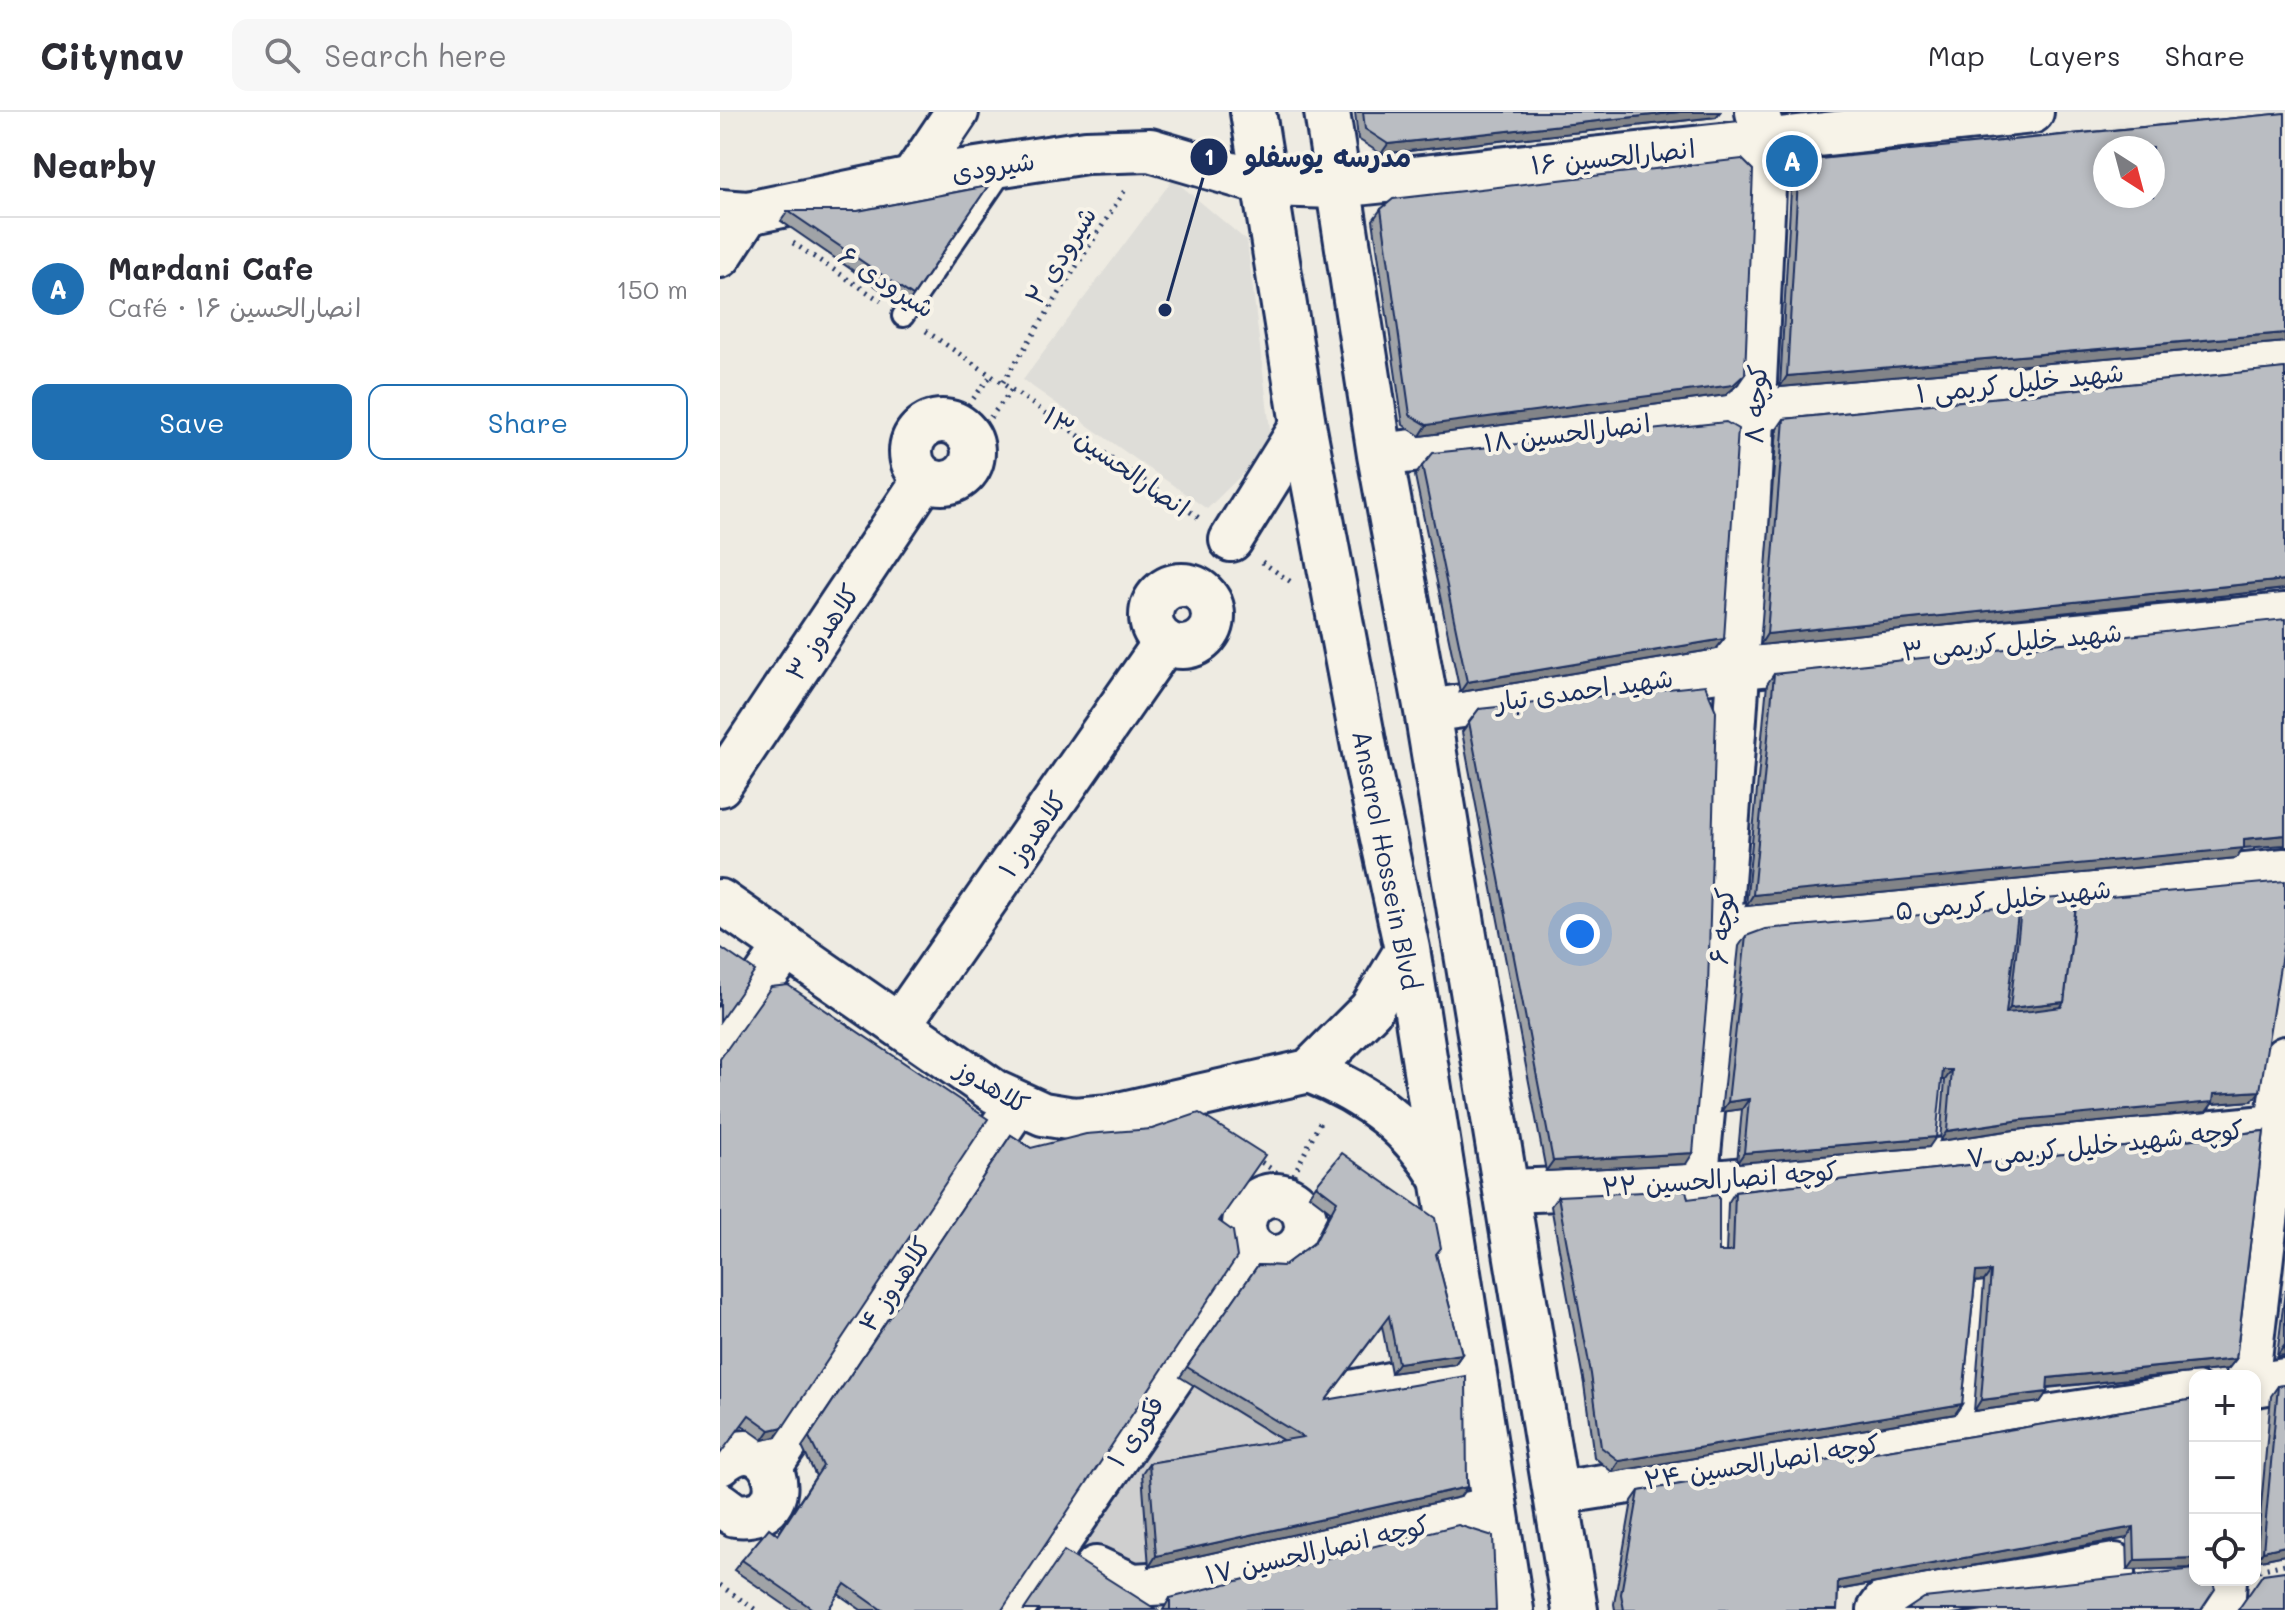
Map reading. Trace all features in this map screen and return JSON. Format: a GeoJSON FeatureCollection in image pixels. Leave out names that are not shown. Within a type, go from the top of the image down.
{"type":"FeatureCollection","features":[{"type":"Feature","properties":{"kind":"main road"},"geometry":{"type":"LineString","coordinates":[[1254,120],[1276,169],[1289,174],[1335,165]]}},
{"type":"Feature","properties":{"kind":"main road","name":"Ansarol Hossein Blvd"},"geometry":{"type":"LineString","coordinates":[[1254,120],[1303,424],[1407,949],[1511,1610]]}},
{"type":"Feature","properties":{"kind":"main road"},"geometry":{"type":"LineString","coordinates":[[1269,201],[1335,165]]}},
{"type":"Feature","properties":{"kind":"main road"},"geometry":{"type":"LineString","coordinates":[[1335,165],[1380,455],[1427,711],[1575,1610]]}},
{"type":"Feature","properties":{"kind":"street"},"geometry":{"type":"LineString","coordinates":[[912,179],[957,112]]}},
{"type":"Feature","properties":{"kind":"street","name":"انصارالحسین ۱۶"},"geometry":{"type":"LineString","coordinates":[[1335,165],[1762,126],[2032,112]]}},
{"type":"Feature","properties":{"kind":"street","name":"کوچه ۸"},"geometry":{"type":"LineString","coordinates":[[1740,667],[1755,409],[1762,126]]}},
{"type":"Feature","properties":{"kind":"street","name":"شیرودی"},"geometry":{"type":"LineString","coordinates":[[734,212],[1008,163],[1086,152],[1150,150],[1269,201]]}},
{"type":"Feature","properties":{"kind":"street"},"geometry":{"type":"LineString","coordinates":[[720,256],[734,212]]}},
{"type":"Feature","properties":{"kind":"street","name":"شهید خلیل کریمی ۱"},"geometry":{"type":"LineString","coordinates":[[1755,409],[2285,355]]}},
{"type":"Feature","properties":{"kind":"street","name":"انصارالحسین ۱۸"},"geometry":{"type":"LineString","coordinates":[[1380,455],[1755,409]]}},
{"type":"Feature","properties":{"kind":"street","name":"کلاهدوز ۳"},"geometry":{"type":"LineString","coordinates":[[720,785],[925,478],[914,467],[911,457],[914,437],[930,424],[940,421],[963,434]]}},
{"type":"Feature","properties":{"kind":"street"},"geometry":{"type":"LineString","coordinates":[[1231,540],[1303,424]]}},
{"type":"Feature","properties":{"kind":"street","name":"شهید خلیل کریمی ۳"},"geometry":{"type":"LineString","coordinates":[[1740,667],[2285,615]]}},
{"type":"Feature","properties":{"kind":"street","name":"کلاهدوز ۱"},"geometry":{"type":"LineString","coordinates":[[899,1025],[1165,642]]}},
{"type":"Feature","properties":{"kind":"street","name":"شهید احمدی تبار"},"geometry":{"type":"LineString","coordinates":[[1427,711],[1740,667]]}},
{"type":"Feature","properties":{"kind":"street","name":"کوچه ۶"},"geometry":{"type":"LineString","coordinates":[[1719,1254],[1709,1183],[1740,667]]}},
{"type":"Feature","properties":{"kind":"street","name":"شهید خلیل کریمی ۵"},"geometry":{"type":"LineString","coordinates":[[1722,927],[2285,870]]}},
{"type":"Feature","properties":{"kind":"street","name":"کلاهدوز"},"geometry":{"type":"LineString","coordinates":[[720,901],[995,1092],[1043,1114],[1074,1119],[1110,1116],[1325,1077]]}},
{"type":"Feature","properties":{"kind":"street"},"geometry":{"type":"LineString","coordinates":[[720,1042],[786,947]]}},
{"type":"Feature","properties":{"kind":"street"},"geometry":{"type":"LineString","coordinates":[[1407,949],[1325,1077],[1367,1099],[1406,1131],[1426,1152],[1443,1181]]}},
{"type":"Feature","properties":{"kind":"street"},"geometry":{"type":"LineString","coordinates":[[2249,1370],[2281,1125],[2285,1058]]}},
{"type":"Feature","properties":{"kind":"street","name":"کلاهدوز ۴"},"geometry":{"type":"LineString","coordinates":[[771,1466],[1018,1103]]}},
{"type":"Feature","properties":{"kind":"street","name":"کوچه شهید خلیل کریمی ۷"},"geometry":{"type":"LineString","coordinates":[[1934,1144],[2281,1125]]}},
{"type":"Feature","properties":{"kind":"street","name":"کوچه انصارالحسین ۲۲"},"geometry":{"type":"LineString","coordinates":[[1508,1191],[1709,1183],[1934,1144]]}},
{"type":"Feature","properties":{"kind":"street","name":"فکوری ۱"},"geometry":{"type":"LineString","coordinates":[[1012,1610],[1258,1252],[1247,1241],[1244,1231],[1248,1211],[1262,1197],[1287,1189]]}},
{"type":"Feature","properties":{"kind":"street"},"geometry":{"type":"LineString","coordinates":[[1965,1428],[1976,1289]]}},
{"type":"Feature","properties":{"kind":"street"},"geometry":{"type":"LineString","coordinates":[[1346,1393],[1472,1367]]}},
{"type":"Feature","properties":{"kind":"street"},"geometry":{"type":"LineString","coordinates":[[2261,1384],[2285,1380]]}},
{"type":"Feature","properties":{"kind":"street","name":"کوچه انصارالحسین ۲۴"},"geometry":{"type":"LineString","coordinates":[[1558,1493],[2189,1395]]}},
{"type":"Feature","properties":{"kind":"street"},"geometry":{"type":"LineString","coordinates":[[720,1464],[729,1456],[749,1452],[759,1455],[771,1466],[777,1480],[776,1491],[765,1509],[746,1516],[735,1515],[720,1504]]}},
{"type":"Feature","properties":{"kind":"street","name":"کوچه انصارالحسین ۱۷"},"geometry":{"type":"LineString","coordinates":[[1096,1568],[1133,1585],[1167,1583],[1493,1508]]}},
{"type":"Feature","properties":{"kind":"street"},"geometry":{"type":"LineString","coordinates":[[1879,1610],[1884,1603],[2115,1565]]}},
{"type":"Feature","properties":{"kind":"lane"},"geometry":{"type":"LineString","coordinates":[[903,316],[1008,163]]}},
{"type":"Feature","properties":{"kind":"path","name":"شیرودی ۲"},"geometry":{"type":"LineString","coordinates":[[1003,382],[1150,150]]}},
{"type":"Feature","properties":{"kind":"path","name":"شیرودی ۶"},"geometry":{"type":"LineString","coordinates":[[734,212],[1003,382]]}},
{"type":"Feature","properties":{"kind":"path"},"geometry":{"type":"LineString","coordinates":[[963,434],[992,374]]}},
{"type":"Feature","properties":{"kind":"path","name":"انصارالحسین ۱۳"},"geometry":{"type":"LineString","coordinates":[[1003,382],[1340,616]]}},
{"type":"Feature","properties":{"kind":"path"},"geometry":{"type":"LineString","coordinates":[[963,434],[1013,388]]}},
{"type":"Feature","properties":{"kind":"path"},"geometry":{"type":"LineString","coordinates":[[1252,1155],[1287,1189],[1325,1077]]}},
{"type":"Feature","properties":{"kind":"path"},"geometry":{"type":"LineString","coordinates":[[2229,1589],[2285,1564]]}},
{"type":"Feature","properties":{"kind":"path"},"geometry":{"type":"LineString","coordinates":[[720,1585],[756,1610]]}},
{"type":"Feature","properties":{"kind":"shaded area"},"geometry":{"type":"Polygon","coordinates":[[[1173,179],[1247,241],[1272,445],[1207,509],[1023,380],[1173,179]]]}},
{"type":"Feature","properties":{"kind":"shaded area"},"geometry":{"type":"Polygon","coordinates":[[[1180,1377],[1295,1448],[1149,1567],[1103,1571],[1065,1547],[1180,1377]]]}},
{"type":"Feature","properties":{"kind":"building"},"geometry":{"type":"Polygon","coordinates":[[[1363,112],[1680,112],[1388,144],[1365,129],[1363,112]]]}},
{"type":"Feature","properties":{"kind":"building"},"geometry":{"type":"Polygon","coordinates":[[[2285,113],[2285,333],[1787,376],[1799,161],[2285,113]]]}},
{"type":"Feature","properties":{"kind":"building"},"geometry":{"type":"Polygon","coordinates":[[[1742,159],[1753,170],[1745,374],[1733,385],[1427,425],[1410,415],[1381,209],[1393,199],[1742,159]]]}},
{"type":"Feature","properties":{"kind":"building"},"geometry":{"type":"Polygon","coordinates":[[[988,186],[913,296],[788,211],[858,211],[988,186]]]}},
{"type":"Feature","properties":{"kind":"building"},"geometry":{"type":"Polygon","coordinates":[[[2285,368],[2285,580],[1767,634],[1784,419],[2285,368]]]}},
{"type":"Feature","properties":{"kind":"building"},"geometry":{"type":"Polygon","coordinates":[[[1726,422],[1738,429],[1724,639],[1467,682],[1422,466],[1433,453],[1726,422]]]}},
{"type":"Feature","properties":{"kind":"building"},"geometry":{"type":"Polygon","coordinates":[[[2285,619],[2285,835],[2244,839],[2244,848],[1753,895],[1774,674],[2285,619]]]}},
{"type":"Feature","properties":{"kind":"building"},"geometry":{"type":"Polygon","coordinates":[[[1705,685],[1716,711],[1708,987],[1693,1153],[1553,1161],[1469,722],[1479,709],[1705,685]]]}},
{"type":"Feature","properties":{"kind":"building"},"geometry":{"type":"Polygon","coordinates":[[[2285,881],[2285,935],[2260,1091],[2214,1094],[2213,1102],[2021,1120],[1947,1131],[1952,1070],[1943,1070],[1936,1137],[1744,1153],[1749,1099],[1728,1102],[1746,936],[1765,929],[2019,906],[2006,1013],[2031,1011],[2061,1007],[2064,1002],[2077,900],[2285,881]]]}},
{"type":"Feature","properties":{"kind":"building"},"geometry":{"type":"Polygon","coordinates":[[[2077,896],[2064,1002],[2010,1008],[2022,901],[2077,896]]]}},
{"type":"Feature","properties":{"kind":"building"},"geometry":{"type":"Polygon","coordinates":[[[720,947],[755,971],[720,1021],[720,947]]]}},
{"type":"Feature","properties":{"kind":"building"},"geometry":{"type":"Polygon","coordinates":[[[788,985],[988,1119],[783,1427],[770,1430],[749,1415],[720,1454],[720,1059],[771,987],[788,985]]]}},
{"type":"Feature","properties":{"kind":"building"},"geometry":{"type":"Polygon","coordinates":[[[1199,1113],[1265,1155],[1219,1221],[1233,1231],[1237,1257],[1002,1610],[882,1610],[845,1584],[828,1610],[814,1610],[742,1560],[769,1528],[778,1535],[823,1466],[809,1437],[1011,1135],[1031,1148],[1086,1134],[1152,1129],[1199,1113]]]}},
{"type":"Feature","properties":{"kind":"building"},"geometry":{"type":"Polygon","coordinates":[[[2264,1131],[2236,1359],[2048,1378],[2047,1392],[1981,1400],[1991,1271],[1976,1272],[1962,1404],[1619,1461],[1601,1447],[1591,1374],[1558,1196],[1686,1190],[1688,1199],[1719,1195],[1719,1252],[1729,1252],[1733,1251],[1735,1192],[2264,1131]]]}},
{"type":"Feature","properties":{"kind":"building"},"geometry":{"type":"Polygon","coordinates":[[[1342,1153],[1435,1218],[1441,1248],[1436,1254],[1462,1354],[1398,1363],[1389,1316],[1326,1400],[1466,1376],[1467,1487],[1156,1556],[1149,1463],[1303,1437],[1187,1367],[1258,1265],[1283,1266],[1315,1242],[1337,1201],[1316,1185],[1342,1153]]]}},
{"type":"Feature","properties":{"kind":"building"},"geometry":{"type":"Polygon","coordinates":[[[2285,1385],[2285,1546],[2263,1551],[2278,1386],[2285,1385]]]}},
{"type":"Feature","properties":{"kind":"building"},"geometry":{"type":"Polygon","coordinates":[[[2189,1400],[2189,1558],[2135,1560],[2134,1527],[1838,1581],[1837,1610],[1624,1610],[1621,1594],[1639,1491],[2189,1400]]]}},
{"type":"Feature","properties":{"kind":"building"},"geometry":{"type":"Polygon","coordinates":[[[1458,1525],[1493,1536],[1496,1610],[1170,1610],[1170,1598],[1458,1525]]]}},
{"type":"Feature","properties":{"kind":"building"},"geometry":{"type":"Polygon","coordinates":[[[1064,1551],[1157,1610],[1024,1610],[1064,1551]]]}},
{"type":"Feature","properties":{"kind":"building"},"geometry":{"type":"Polygon","coordinates":[[[2189,1570],[2189,1586],[2214,1586],[2215,1589],[2201,1610],[1906,1610],[1924,1598],[2189,1570]]]}},
{"type":"Feature","properties":{"kind":"building"},"geometry":{"type":"Polygon","coordinates":[[[2285,1571],[2285,1610],[2238,1610],[2255,1586],[2261,1586],[2263,1574],[2285,1571]]]}},
{"type":"Feature","properties":{"kind":"place","name":"Mardani Cafe"},"geometry":{"type":"Point","coordinates":[1792,161]}},
{"type":"Feature","properties":{"kind":"place","name":"مدرسه یوسفلو"},"geometry":{"type":"Point","coordinates":[1165,310]}}]}
